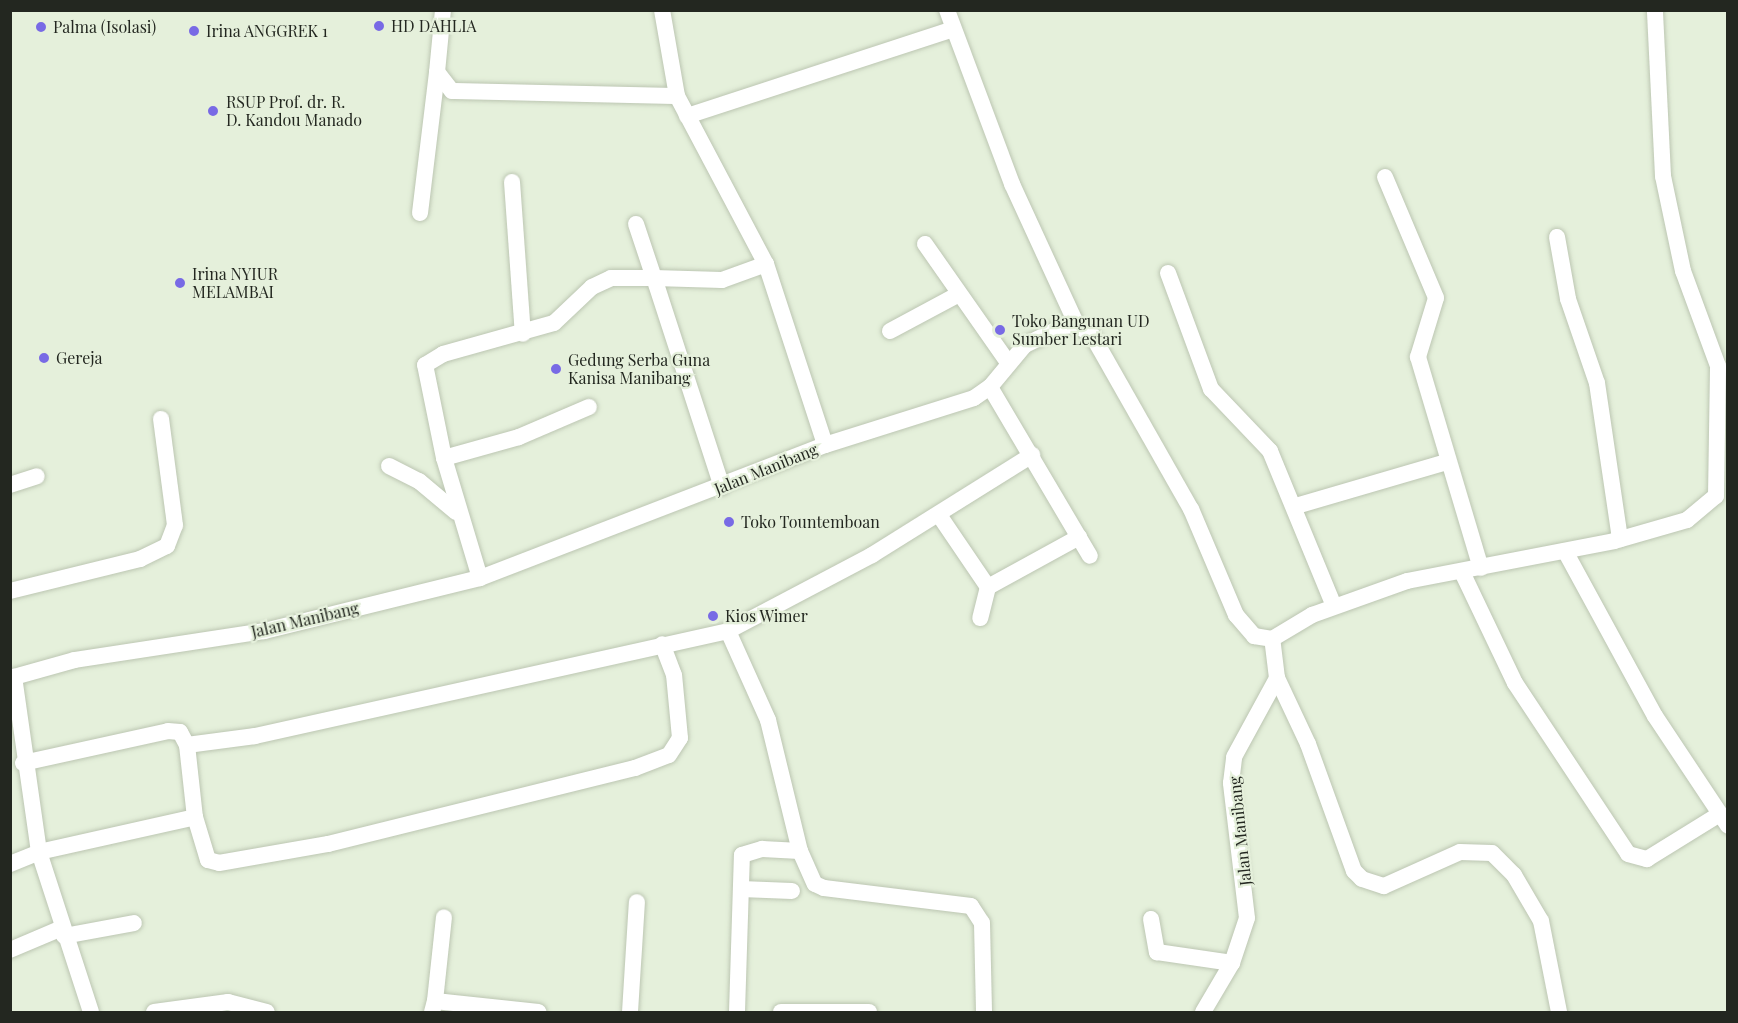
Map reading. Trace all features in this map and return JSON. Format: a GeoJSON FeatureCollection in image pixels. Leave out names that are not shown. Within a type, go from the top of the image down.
{"type":"FeatureCollection","features":[{"type":"Feature","properties":{"kind":"street"},"geometry":{"type":"LineString","coordinates":[[420,213],[443,10]]}},
{"type":"Feature","properties":{"kind":"street"},"geometry":{"type":"LineString","coordinates":[[662,10],[677,96],[766,264],[825,446]]}},
{"type":"Feature","properties":{"kind":"street"},"geometry":{"type":"LineString","coordinates":[[947,10],[1012,184],[1077,325],[1098,344],[1191,509],[1245,630],[1272,639],[1334,606],[1407,581],[1565,551],[1620,539],[1687,520],[1706,508],[1716,496],[1719,474],[1716,352],[1683,272],[1663,176],[1655,10]]}},
{"type":"Feature","properties":{"kind":"street"},"geometry":{"type":"LineString","coordinates":[[687,116],[953,28]]}},
{"type":"Feature","properties":{"kind":"street"},"geometry":{"type":"LineString","coordinates":[[437,72],[446,86],[462,94],[677,96]]}},
{"type":"Feature","properties":{"kind":"street"},"geometry":{"type":"LineString","coordinates":[[1385,177],[1436,298],[1418,357],[1446,462],[1481,568]]}},
{"type":"Feature","properties":{"kind":"street"},"geometry":{"type":"LineString","coordinates":[[512,182],[523,334]]}},
{"type":"Feature","properties":{"kind":"street"},"geometry":{"type":"LineString","coordinates":[[636,224],[722,487]]}},
{"type":"Feature","properties":{"kind":"street"},"geometry":{"type":"LineString","coordinates":[[1557,237],[1568,299],[1597,383],[1620,539]]}},
{"type":"Feature","properties":{"kind":"street"},"geometry":{"type":"LineString","coordinates":[[925,244],[957,295],[1006,361]]}},
{"type":"Feature","properties":{"kind":"street"},"geometry":{"type":"LineString","coordinates":[[480,578],[456,512],[425,365],[443,354],[523,334],[554,323],[600,282],[626,276],[722,279],[766,264]]}},
{"type":"Feature","properties":{"kind":"street"},"geometry":{"type":"LineString","coordinates":[[1168,273],[1213,394],[1267,445],[1296,506],[1334,606]]}},
{"type":"Feature","properties":{"kind":"street"},"geometry":{"type":"LineString","coordinates":[[890,331],[957,295]]}},
{"type":"Feature","properties":{"kind":"street"},"geometry":{"type":"LineString","coordinates":[[1077,325],[1043,335],[1006,361],[990,387],[1090,556]]}},
{"type":"Feature","properties":{"kind":"street","name":"Jalan Manibang"},"geometry":{"type":"LineString","coordinates":[[91,1012],[63,932],[39,852],[23,763],[12,672],[264,631],[480,578],[825,446],[953,405],[990,387]]}},
{"type":"Feature","properties":{"kind":"street"},"geometry":{"type":"LineString","coordinates":[[444,458],[519,437],[589,407]]}},
{"type":"Feature","properties":{"kind":"street"},"geometry":{"type":"LineString","coordinates":[[10,591],[140,559],[167,546],[175,525],[161,419]]}},
{"type":"Feature","properties":{"kind":"street"},"geometry":{"type":"LineString","coordinates":[[187,745],[255,736],[728,631],[939,515],[1032,455]]}},
{"type":"Feature","properties":{"kind":"street"},"geometry":{"type":"LineString","coordinates":[[1296,506],[1446,462]]}},
{"type":"Feature","properties":{"kind":"street"},"geometry":{"type":"LineString","coordinates":[[388,466],[419,481],[456,512]]}},
{"type":"Feature","properties":{"kind":"street"},"geometry":{"type":"LineString","coordinates":[[10,485],[37,476]]}},
{"type":"Feature","properties":{"kind":"street"},"geometry":{"type":"LineString","coordinates":[[939,515],[988,587]]}},
{"type":"Feature","properties":{"kind":"street"},"geometry":{"type":"LineString","coordinates":[[980,618],[988,587],[1079,537]]}},
{"type":"Feature","properties":{"kind":"street"},"geometry":{"type":"LineString","coordinates":[[1462,572],[1515,683],[1628,854],[1647,858],[1724,820],[1649,706],[1565,551]]}},
{"type":"Feature","properties":{"kind":"street"},"geometry":{"type":"LineString","coordinates":[[728,631],[768,720],[800,851],[815,884],[824,888],[956,901],[979,912],[984,1012]]}},
{"type":"Feature","properties":{"kind":"street"},"geometry":{"type":"LineString","coordinates":[[1272,639],[1277,678],[1319,771],[1354,870],[1362,879],[1384,886],[1460,852],[1492,854],[1514,875],[1541,921],[1559,1012]]}},
{"type":"Feature","properties":{"kind":"street"},"geometry":{"type":"LineString","coordinates":[[23,763],[168,731],[180,732],[187,745],[195,817],[208,860],[219,863],[328,844],[635,768],[669,755],[680,738],[674,675],[662,644]]}},
{"type":"Feature","properties":{"kind":"street","name":"Jalan Manibang"},"geometry":{"type":"LineString","coordinates":[[1203,1012],[1232,963],[1243,935],[1247,896],[1231,783],[1234,758],[1277,678]]}},
{"type":"Feature","properties":{"kind":"street"},"geometry":{"type":"LineString","coordinates":[[10,864],[39,852],[195,817]]}},
{"type":"Feature","properties":{"kind":"street"},"geometry":{"type":"LineString","coordinates":[[737,1012],[741,889],[745,852],[800,851]]}},
{"type":"Feature","properties":{"kind":"street"},"geometry":{"type":"LineString","coordinates":[[741,889],[792,891]]}},
{"type":"Feature","properties":{"kind":"street"},"geometry":{"type":"LineString","coordinates":[[630,1012],[637,902]]}},
{"type":"Feature","properties":{"kind":"street"},"geometry":{"type":"LineString","coordinates":[[444,917],[433,1007],[538,1012]]}},
{"type":"Feature","properties":{"kind":"street"},"geometry":{"type":"LineString","coordinates":[[1151,919],[1157,952],[1232,963]]}},
{"type":"Feature","properties":{"kind":"street"},"geometry":{"type":"LineString","coordinates":[[10,950],[63,932],[134,923]]}},
{"type":"Feature","properties":{"kind":"street"},"geometry":{"type":"LineString","coordinates":[[154,1012],[185,1011],[241,1002],[267,1012]]}},
{"type":"Feature","properties":{"kind":"street"},"geometry":{"type":"LineString","coordinates":[[781,1012],[869,1012]]}},
{"type":"Feature","properties":{"kind":"place","name":"HD DAHLIA"},"geometry":{"type":"Point","coordinates":[379,26]}},
{"type":"Feature","properties":{"kind":"place","name":"Palma (Isolasi)"},"geometry":{"type":"Point","coordinates":[41,27]}},
{"type":"Feature","properties":{"kind":"place","name":"Irina ANGGREK 1"},"geometry":{"type":"Point","coordinates":[194,31]}},
{"type":"Feature","properties":{"kind":"place","name":"RSUP Prof. dr. R. D. Kandou Manado"},"geometry":{"type":"Point","coordinates":[213,111]}},
{"type":"Feature","properties":{"kind":"place","name":"Irina NYIUR MELAMBAI"},"geometry":{"type":"Point","coordinates":[180,283]}},
{"type":"Feature","properties":{"kind":"place","name":"Toko Bangunan UD Sumber Lestari"},"geometry":{"type":"Point","coordinates":[1000,330]}},
{"type":"Feature","properties":{"kind":"place","name":"Gereja"},"geometry":{"type":"Point","coordinates":[44,358]}},
{"type":"Feature","properties":{"kind":"place","name":"Gedung Serba Guna Kanisa Manibang"},"geometry":{"type":"Point","coordinates":[556,369]}},
{"type":"Feature","properties":{"kind":"place","name":"Toko Tountemboan"},"geometry":{"type":"Point","coordinates":[729,522]}},
{"type":"Feature","properties":{"kind":"place","name":"Kios Wimer"},"geometry":{"type":"Point","coordinates":[713,616]}}]}
